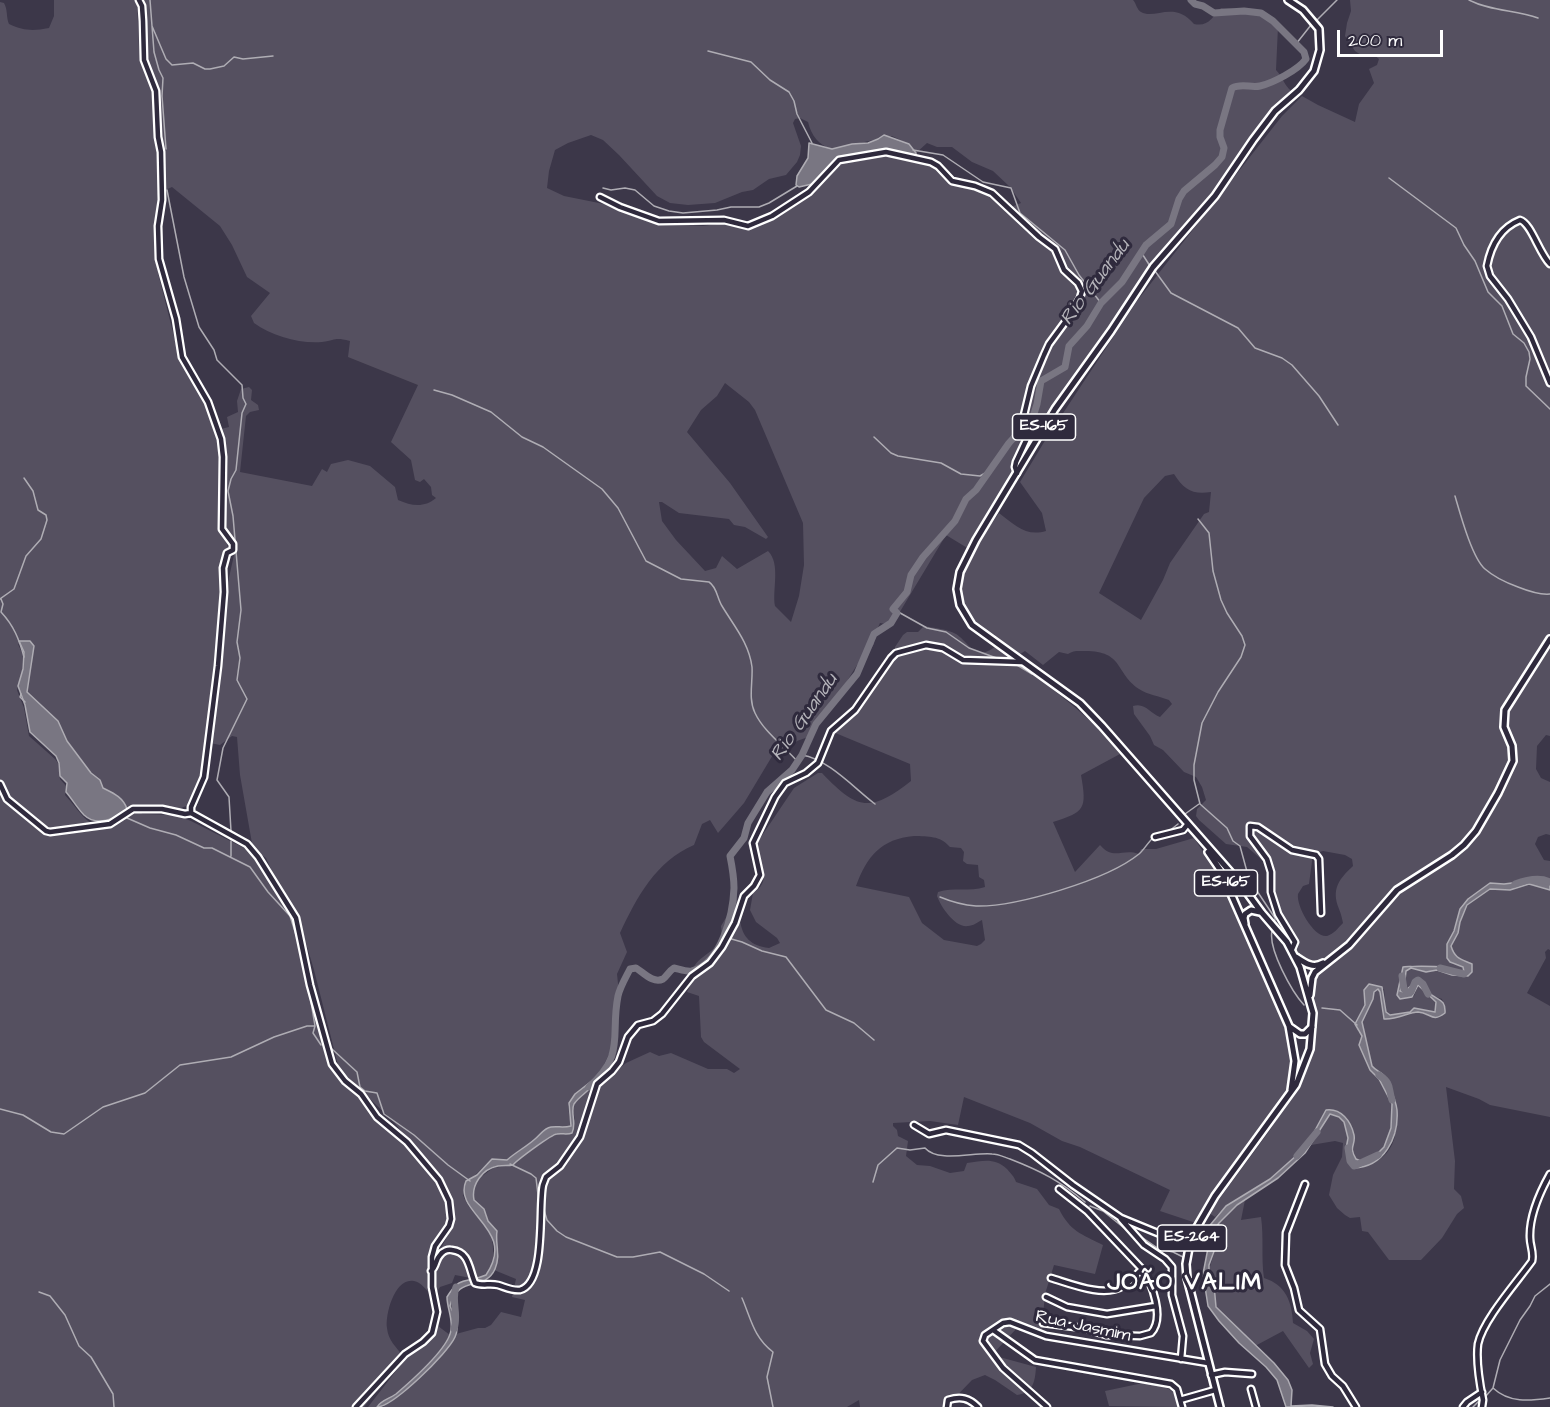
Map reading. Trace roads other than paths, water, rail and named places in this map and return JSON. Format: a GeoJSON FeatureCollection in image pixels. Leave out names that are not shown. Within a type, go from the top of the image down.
{"type":"FeatureCollection","features":[{"type":"Feature","properties":{"kind":"main road","name":"ES-165"},"geometry":{"type":"LineString","coordinates":[[1262,913],[1240,883],[1095,718],[1080,704],[972,625],[960,605],[957,589],[960,572],[976,540],[1055,409],[1153,267],[1215,196],[1275,111],[1299,90],[1314,71],[1320,50],[1319,29],[1303,10],[1288,0]]}},
{"type":"Feature","properties":{"kind":"main road"},"geometry":{"type":"LineString","coordinates":[[1310,1000],[1312,978],[1316,972],[1349,945],[1397,890],[1452,855],[1476,831],[1513,761],[1512,746],[1503,721],[1505,710],[1550,639]]}},
{"type":"Feature","properties":{"kind":"main road","name":"ES-165"},"geometry":{"type":"LineString","coordinates":[[1197,836],[1221,871],[1248,934]]}},
{"type":"Feature","properties":{"kind":"main road"},"geometry":{"type":"LineString","coordinates":[[1248,934],[1245,914],[1251,910],[1262,913]]}},
{"type":"Feature","properties":{"kind":"main road","name":"ES-264"},"geometry":{"type":"LineString","coordinates":[[1220,1407],[1187,1278],[1186,1264],[1191,1240],[1215,1196],[1296,1085],[1310,1049],[1313,1026],[1310,1000],[1300,967],[1292,950],[1262,913]]}},
{"type":"Feature","properties":{"kind":"main road","name":"ES-264"},"geometry":{"type":"LineString","coordinates":[[1248,934],[1290,1026],[1296,1061],[1290,1094]]}},
{"type":"Feature","properties":{"kind":"main road"},"geometry":{"type":"LineString","coordinates":[[1295,956],[1306,964],[1320,965],[1349,945]]}},
{"type":"Feature","properties":{"kind":"main road"},"geometry":{"type":"LineString","coordinates":[[1290,1026],[1300,1034],[1309,1032],[1313,1026]]}},
{"type":"Feature","properties":{"kind":"street"},"geometry":{"type":"LineString","coordinates":[[139,0],[142,6],[144,60],[156,92],[161,152],[162,200],[158,226],[159,259],[176,319],[182,357],[208,402],[221,439],[222,529],[233,544],[233,550],[227,553],[223,568],[224,592],[219,629],[218,666],[204,777],[190,813]]}},
{"type":"Feature","properties":{"kind":"street"},"geometry":{"type":"LineString","coordinates":[[600,197],[659,221],[724,220],[748,226],[772,216],[809,192],[838,160],[886,152],[931,162],[952,181],[975,186],[992,193],[1055,249],[1064,270],[1078,283],[1082,291],[1075,308],[1049,344],[1039,366],[1024,408],[1030,432],[1016,462],[1017,473]]}},
{"type":"Feature","properties":{"kind":"street"},"geometry":{"type":"LineString","coordinates":[[1550,264],[1539,249],[1527,224],[1520,220],[1504,229],[1487,266],[1490,276],[1508,299],[1531,337],[1550,383]]}},
{"type":"Feature","properties":{"kind":"street"},"geometry":{"type":"LineString","coordinates":[[431,1271],[441,1254],[446,1250],[453,1250],[466,1257],[475,1283],[517,1290],[526,1287],[531,1281],[535,1274],[538,1256],[543,1185],[546,1177],[557,1169],[580,1137],[597,1084],[619,1062],[626,1040],[635,1028],[656,1020],[692,976],[716,957],[735,922],[744,897],[759,879],[760,871],[753,843],[775,797],[785,783],[806,773],[819,762],[831,731],[855,710],[896,653],[926,645],[943,648],[959,659],[967,661],[1022,662]]}},
{"type":"Feature","properties":{"kind":"street"},"geometry":{"type":"LineString","coordinates":[[0,784],[7,799],[50,832],[110,824],[133,809],[162,809],[190,813],[247,844],[258,857],[296,918],[310,985],[332,1065],[345,1081],[362,1094],[378,1117],[407,1142],[443,1185],[449,1201],[451,1219],[449,1226],[433,1251],[432,1287],[437,1312],[432,1333],[405,1354],[356,1407]]}},
{"type":"Feature","properties":{"kind":"street"},"geometry":{"type":"LineString","coordinates":[[1155,837],[1183,830],[1187,825]]}},
{"type":"Feature","properties":{"kind":"street"},"geometry":{"type":"LineString","coordinates":[[1292,950],[1295,942],[1278,914],[1267,859],[1250,836],[1250,826],[1258,827],[1292,850],[1316,855],[1319,860],[1322,913]]}},
{"type":"Feature","properties":{"kind":"street"},"geometry":{"type":"LineString","coordinates":[[914,1125],[929,1134],[943,1130],[1024,1148],[1121,1218],[1160,1234],[1191,1240]]}},
{"type":"Feature","properties":{"kind":"street"},"geometry":{"type":"LineString","coordinates":[[1482,1407],[1478,1348],[1483,1332],[1493,1314],[1533,1259],[1531,1228],[1540,1195],[1550,1174]]}},
{"type":"Feature","properties":{"kind":"street"},"geometry":{"type":"LineString","coordinates":[[1305,1184],[1286,1233],[1285,1265],[1299,1310],[1320,1329],[1323,1355],[1328,1370],[1343,1386],[1356,1407]]}},
{"type":"Feature","properties":{"kind":"street"},"geometry":{"type":"LineString","coordinates":[[1043,1323],[1083,1328],[1106,1335],[1140,1336],[1154,1330],[1156,1306],[1152,1284],[1142,1269],[1087,1211],[1059,1189]]}},
{"type":"Feature","properties":{"kind":"street"},"geometry":{"type":"LineString","coordinates":[[1087,1211],[1087,1205],[1092,1197]]}},
{"type":"Feature","properties":{"kind":"street"},"geometry":{"type":"LineString","coordinates":[[1121,1218],[1144,1245],[1166,1259],[1172,1267],[1172,1295],[1184,1344],[1181,1359]]}},
{"type":"Feature","properties":{"kind":"street"},"geometry":{"type":"LineString","coordinates":[[1051,1278],[1099,1290],[1112,1289],[1126,1284],[1142,1269]]}},
{"type":"Feature","properties":{"kind":"street"},"geometry":{"type":"LineString","coordinates":[[1046,1297],[1067,1307],[1107,1314],[1156,1306]]}},
{"type":"Feature","properties":{"kind":"street","name":"Rua Jasmim"},"geometry":{"type":"LineString","coordinates":[[993,1330],[1008,1322],[1046,1336],[1208,1363]]}},
{"type":"Feature","properties":{"kind":"street"},"geometry":{"type":"LineString","coordinates":[[1047,1407],[992,1356],[983,1340],[985,1335],[993,1330],[1035,1360],[1164,1382],[1177,1389],[1182,1407]]}},
{"type":"Feature","properties":{"kind":"street"},"geometry":{"type":"LineString","coordinates":[[1211,1375],[1225,1372],[1252,1374]]}},
{"type":"Feature","properties":{"kind":"street"},"geometry":{"type":"LineString","coordinates":[[1251,1389],[1256,1407]]}},
{"type":"Feature","properties":{"kind":"street"},"geometry":{"type":"LineString","coordinates":[[1180,1400],[1215,1390]]}},
{"type":"Feature","properties":{"kind":"street"},"geometry":{"type":"LineString","coordinates":[[1463,1407],[1467,1402],[1482,1396]]}},
{"type":"Feature","properties":{"kind":"street"},"geometry":{"type":"LineString","coordinates":[[947,1407],[948,1400],[963,1398],[970,1399],[978,1407]]}},
{"type":"Feature","properties":{"kind":"waterway"},"geometry":{"type":"LineString","coordinates":[[150,0],[154,52],[163,78],[166,149]]}},
{"type":"Feature","properties":{"kind":"waterway","name":"Rio Guandu"},"geometry":{"type":"LineString","coordinates":[[589,1087],[601,1075],[612,1054],[618,996],[630,969],[636,968],[652,979],[659,980],[674,968],[692,971],[702,966],[718,948],[728,924],[733,899],[734,880],[730,856],[744,838],[748,823],[767,792],[792,770],[802,755],[816,724],[857,674],[874,634],[891,623],[897,613],[893,609],[907,592],[911,575],[923,557],[955,521],[966,499],[976,490],[1009,443],[1033,417],[1041,381],[1065,367],[1069,346],[1087,326],[1101,303],[1122,282],[1146,245],[1171,224],[1184,191],[1222,157],[1224,148],[1220,130],[1232,88],[1260,86],[1272,82],[1291,72],[1306,59],[1304,52],[1273,21],[1261,13],[1244,11],[1214,13],[1191,0]]}},
{"type":"Feature","properties":{"kind":"waterway"},"geometry":{"type":"LineString","coordinates":[[1316,21],[1337,0]]}},
{"type":"Feature","properties":{"kind":"waterway"},"geometry":{"type":"LineString","coordinates":[[1469,0],[1477,4],[1538,18]]}},
{"type":"Feature","properties":{"kind":"waterway"},"geometry":{"type":"LineString","coordinates":[[1296,44],[1311,25]]}},
{"type":"Feature","properties":{"kind":"waterway"},"geometry":{"type":"LineString","coordinates":[[152,26],[166,59],[172,65],[193,63],[210,69],[224,66],[234,57],[243,59],[273,56]]}},
{"type":"Feature","properties":{"kind":"waterway"},"geometry":{"type":"LineString","coordinates":[[708,51],[751,62],[770,80],[789,92],[812,143]]}},
{"type":"Feature","properties":{"kind":"waterway"},"geometry":{"type":"LineString","coordinates":[[913,150],[943,155],[983,182],[1011,188],[1020,213],[1065,250],[1079,275],[1101,303]]}},
{"type":"Feature","properties":{"kind":"waterway"},"geometry":{"type":"LineString","coordinates":[[1389,178],[1456,228],[1475,261],[1488,292],[1502,306],[1513,334],[1524,343],[1529,352],[1526,386],[1550,409]]}},
{"type":"Feature","properties":{"kind":"waterway"},"geometry":{"type":"LineString","coordinates":[[603,188],[635,190],[654,206],[683,213],[731,207],[759,207],[797,186]]}},
{"type":"Feature","properties":{"kind":"waterway"},"geometry":{"type":"LineString","coordinates":[[167,190],[184,277],[199,327],[214,350],[217,360],[242,385],[246,404],[242,413],[236,470],[228,491],[233,516],[241,610],[237,642],[240,658],[237,680],[247,699],[223,748],[217,780],[229,797],[231,831]]}},
{"type":"Feature","properties":{"kind":"waterway"},"geometry":{"type":"LineString","coordinates":[[1141,252],[1150,266]]}},
{"type":"Feature","properties":{"kind":"waterway"},"geometry":{"type":"LineString","coordinates":[[1155,271],[1171,293],[1238,328],[1255,348],[1282,358],[1292,365],[1319,396],[1338,425]]}},
{"type":"Feature","properties":{"kind":"waterway"},"geometry":{"type":"LineString","coordinates":[[434,390],[452,395],[491,412],[522,437],[543,447],[602,489],[618,508],[646,561],[681,579],[712,584],[748,650],[752,667],[751,696],[755,713],[769,733],[798,762]]}},
{"type":"Feature","properties":{"kind":"waterway"},"geometry":{"type":"LineString","coordinates":[[874,437],[891,453],[898,456],[941,463],[961,474],[980,476],[987,472]]}},
{"type":"Feature","properties":{"kind":"waterway"},"geometry":{"type":"LineString","coordinates":[[0,599],[14,589],[26,556],[41,539],[47,520],[46,515],[38,510],[33,491],[24,478]]}},
{"type":"Feature","properties":{"kind":"waterway"},"geometry":{"type":"LineString","coordinates":[[1455,496],[1471,546],[1485,569],[1514,585],[1534,592],[1550,594]]}},
{"type":"Feature","properties":{"kind":"waterway"},"geometry":{"type":"LineString","coordinates":[[1198,519],[1209,533],[1213,571],[1221,600],[1245,645],[1241,657],[1218,692],[1202,723],[1194,765],[1194,780],[1200,804],[1227,828],[1233,841],[1240,846],[1249,879],[1275,920]]}},
{"type":"Feature","properties":{"kind":"waterway"},"geometry":{"type":"LineString","coordinates":[[1,599],[3,604],[1,612],[16,633],[24,657]]}},
{"type":"Feature","properties":{"kind":"waterway"},"geometry":{"type":"LineString","coordinates":[[893,609],[927,628],[946,632],[969,648],[1002,660]]}},
{"type":"Feature","properties":{"kind":"waterway"},"geometry":{"type":"LineString","coordinates":[[1017,665],[1032,674]]}},
{"type":"Feature","properties":{"kind":"waterway"},"geometry":{"type":"LineString","coordinates":[[21,694],[20,697],[25,702]]}},
{"type":"Feature","properties":{"kind":"waterway"},"geometry":{"type":"LineString","coordinates":[[802,755],[831,768],[875,804]]}},
{"type":"Feature","properties":{"kind":"waterway"},"geometry":{"type":"LineString","coordinates":[[1185,814],[1199,804]]}},
{"type":"Feature","properties":{"kind":"waterway"},"geometry":{"type":"LineString","coordinates":[[127,818],[150,828],[176,835],[204,848],[212,848],[250,867],[268,892],[290,916],[299,944]]}},
{"type":"Feature","properties":{"kind":"waterway"},"geometry":{"type":"LineString","coordinates":[[1169,831],[1178,824]]}},
{"type":"Feature","properties":{"kind":"waterway"},"geometry":{"type":"LineString","coordinates":[[940,897],[976,906],[1037,897],[1084,882],[1124,864],[1139,854],[1154,837]]}},
{"type":"Feature","properties":{"kind":"waterway"},"geometry":{"type":"LineString","coordinates":[[231,841],[231,856]]}},
{"type":"Feature","properties":{"kind":"waterway"},"geometry":{"type":"LineString","coordinates":[[1515,884],[1533,880],[1550,882]]}},
{"type":"Feature","properties":{"kind":"waterway"},"geometry":{"type":"LineString","coordinates":[[1272,931],[1277,959],[1293,990],[1304,1005]]}},
{"type":"Feature","properties":{"kind":"waterway"},"geometry":{"type":"LineString","coordinates":[[728,938],[786,957],[826,1010],[854,1023],[874,1040]]}},
{"type":"Feature","properties":{"kind":"waterway"},"geometry":{"type":"LineString","coordinates":[[1440,968],[1464,974]]}},
{"type":"Feature","properties":{"kind":"waterway"},"geometry":{"type":"LineString","coordinates":[[1402,976],[1404,989],[1407,992],[1411,992],[1418,980],[1428,994]]}},
{"type":"Feature","properties":{"kind":"waterway"},"geometry":{"type":"LineString","coordinates":[[309,990],[315,1026],[313,1033],[321,1045]]}},
{"type":"Feature","properties":{"kind":"waterway"},"geometry":{"type":"LineString","coordinates":[[1322,1008],[1340,1010],[1357,1025]]}},
{"type":"Feature","properties":{"kind":"waterway"},"geometry":{"type":"LineString","coordinates":[[0,1109],[23,1115],[51,1132],[64,1134],[103,1107],[145,1093],[180,1065],[231,1057],[274,1037],[307,1026],[315,1026]]}},
{"type":"Feature","properties":{"kind":"waterway"},"geometry":{"type":"LineString","coordinates":[[332,1049],[357,1072],[360,1087],[365,1091],[377,1093],[384,1114],[414,1135],[470,1181]]}},
{"type":"Feature","properties":{"kind":"waterway"},"geometry":{"type":"LineString","coordinates":[[1379,1075],[1388,1083],[1392,1100]]}},
{"type":"Feature","properties":{"kind":"waterway"},"geometry":{"type":"LineString","coordinates":[[1297,1156],[1317,1132]]}},
{"type":"Feature","properties":{"kind":"waterway"},"geometry":{"type":"LineString","coordinates":[[873,1182],[878,1165],[897,1148],[910,1150],[925,1148],[938,1155],[947,1156],[994,1154],[1041,1172],[1085,1202]]}},
{"type":"Feature","properties":{"kind":"waterway"},"geometry":{"type":"LineString","coordinates":[[1348,1148],[1350,1161],[1354,1166],[1378,1155]]}},
{"type":"Feature","properties":{"kind":"waterway"},"geometry":{"type":"LineString","coordinates":[[510,1164],[536,1178],[539,1203]]}},
{"type":"Feature","properties":{"kind":"waterway"},"geometry":{"type":"LineString","coordinates":[[1090,1206],[1103,1211],[1129,1232]]}},
{"type":"Feature","properties":{"kind":"waterway"},"geometry":{"type":"LineString","coordinates":[[544,1210],[547,1220],[566,1237],[617,1257],[633,1257],[660,1252],[704,1274],[729,1291]]}},
{"type":"Feature","properties":{"kind":"waterway"},"geometry":{"type":"LineString","coordinates":[[1140,1236],[1159,1249],[1183,1257]]}},
{"type":"Feature","properties":{"kind":"waterway"},"geometry":{"type":"LineString","coordinates":[[1485,1397],[1493,1388],[1500,1360],[1520,1320],[1535,1296],[1550,1284]]}},
{"type":"Feature","properties":{"kind":"waterway","name":"Rio Guandu"},"geometry":{"type":"LineString","coordinates":[[454,1329],[456,1287]]}},
{"type":"Feature","properties":{"kind":"waterway"},"geometry":{"type":"LineString","coordinates":[[39,1292],[50,1296],[65,1315],[79,1346],[91,1357],[113,1394],[114,1407]]}},
{"type":"Feature","properties":{"kind":"waterway"},"geometry":{"type":"LineString","coordinates":[[742,1298],[761,1341],[773,1352],[767,1377],[773,1407]]}},
{"type":"Feature","properties":{"kind":"waterway"},"geometry":{"type":"LineString","coordinates":[[1493,1388],[1513,1399],[1550,1398]]}},
{"type":"Feature","properties":{"kind":"waterway"},"geometry":{"type":"LineString","coordinates":[[1473,1407],[1481,1399]]}},
{"type":"Feature","properties":{"kind":"district","name":"JOÃO VALIM"},"geometry":{"type":"Point","coordinates":[1185,1284]}}]}
